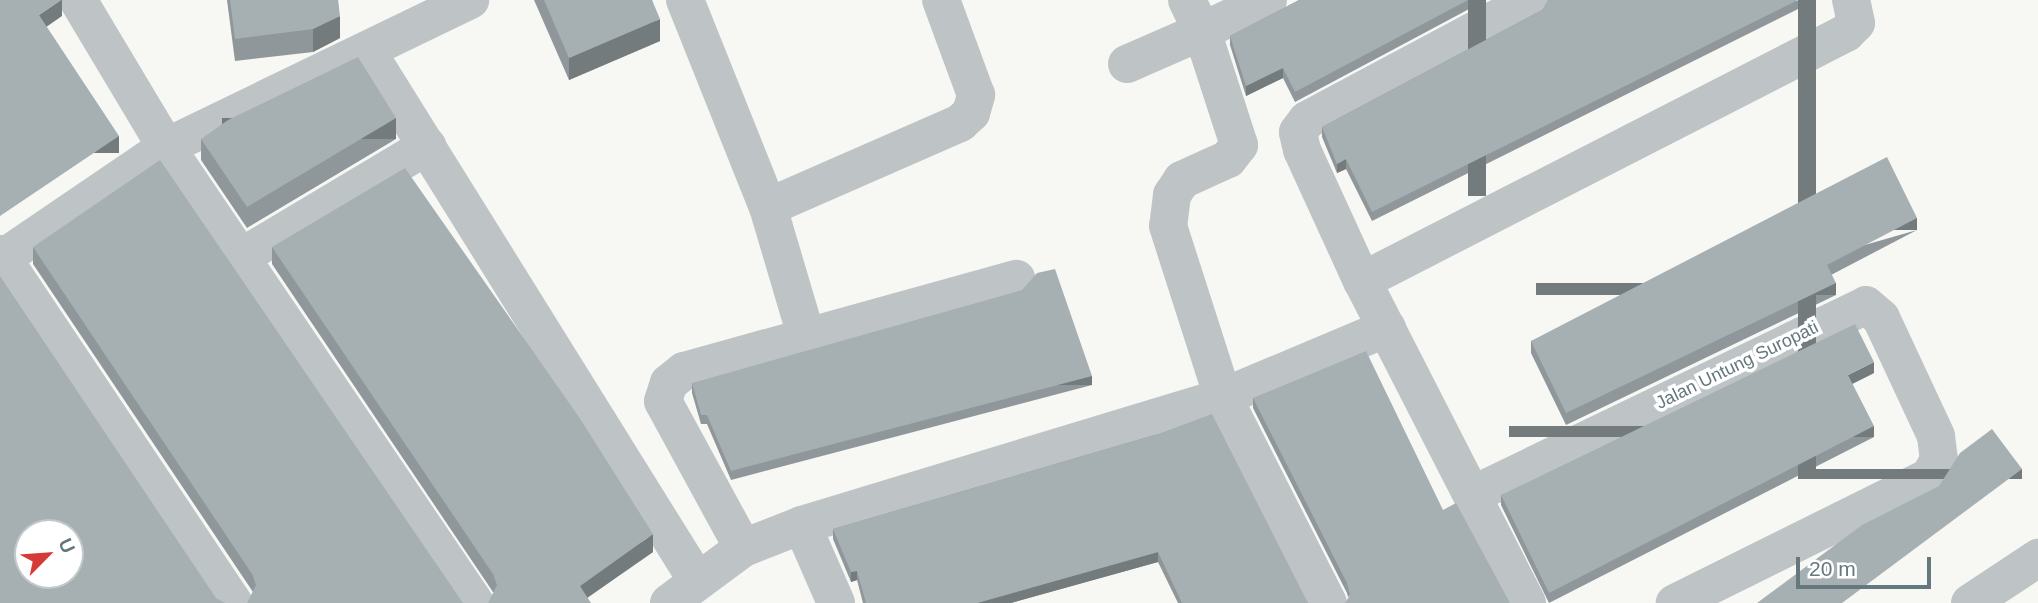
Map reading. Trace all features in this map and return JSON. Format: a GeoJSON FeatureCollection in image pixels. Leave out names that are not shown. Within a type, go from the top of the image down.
{"type":"FeatureCollection","features":[{"type":"Feature","properties":{"kind":"street"},"geometry":{"type":"LineString","coordinates":[[234,603],[1,257],[166,147],[470,0]]}},
{"type":"Feature","properties":{"kind":"street"},"geometry":{"type":"LineString","coordinates":[[685,0],[768,207],[806,335]]}},
{"type":"Feature","properties":{"kind":"street"},"geometry":{"type":"LineString","coordinates":[[768,207],[960,123],[971,113],[976,95],[941,0]]}},
{"type":"Feature","properties":{"kind":"street"},"geometry":{"type":"LineString","coordinates":[[1127,64],[1194,16],[1268,0]]}},
{"type":"Feature","properties":{"kind":"street"},"geometry":{"type":"LineString","coordinates":[[1527,603],[1474,494],[1362,281],[1302,150],[1298,132],[1307,120],[1532,0]]}},
{"type":"Feature","properties":{"kind":"street"},"geometry":{"type":"LineString","coordinates":[[1362,281],[1846,33],[1856,23],[1851,0]]}},
{"type":"Feature","properties":{"kind":"street"},"geometry":{"type":"LineString","coordinates":[[95,6],[166,147],[475,603]]}},
{"type":"Feature","properties":{"kind":"street"},"geometry":{"type":"LineString","coordinates":[[1194,16],[1240,145],[1228,159],[1182,180],[1172,195],[1168,226],[1223,397],[1328,603]]}},
{"type":"Feature","properties":{"kind":"street"},"geometry":{"type":"LineString","coordinates":[[368,51],[426,146],[682,591],[743,548],[802,526],[1223,397],[1387,328]]}},
{"type":"Feature","properties":{"kind":"street"},"geometry":{"type":"LineString","coordinates":[[241,257],[426,146]]}},
{"type":"Feature","properties":{"kind":"street"},"geometry":{"type":"LineString","coordinates":[[743,548],[663,401],[669,383],[684,371],[806,335],[1016,279]]}},
{"type":"Feature","properties":{"kind":"street","name":"Jalan Untung Suropati"},"geometry":{"type":"LineString","coordinates":[[1474,494],[1866,305],[1881,318],[1936,436],[1939,460],[1930,477],[1675,603]]}},
{"type":"Feature","properties":{"kind":"street"},"geometry":{"type":"LineString","coordinates":[[802,526],[836,603]]}},
{"type":"Feature","properties":{"kind":"street"},"geometry":{"type":"LineString","coordinates":[[1970,603],[2038,558]]}},
{"type":"Feature","properties":{"kind":"building"},"geometry":{"type":"Polygon","coordinates":[[[0,0],[61,0],[39,15],[119,136],[0,216],[0,0]]]}},
{"type":"Feature","properties":{"kind":"building"},"geometry":{"type":"Polygon","coordinates":[[[230,0],[338,0],[340,16],[313,29],[235,39],[230,0]]]}},
{"type":"Feature","properties":{"kind":"building"},"geometry":{"type":"Polygon","coordinates":[[[544,0],[652,0],[660,19],[569,58],[544,0]]]}},
{"type":"Feature","properties":{"kind":"building"},"geometry":{"type":"Polygon","coordinates":[[[1299,0],[1468,0],[1295,92],[1283,68],[1246,86],[1230,36],[1299,0]]]}},
{"type":"Feature","properties":{"kind":"building"},"geometry":{"type":"Polygon","coordinates":[[[1548,0],[1798,0],[1372,212],[1346,159],[1337,164],[1322,127],[1542,10],[1548,0]]]}},
{"type":"Feature","properties":{"kind":"building"},"geometry":{"type":"Polygon","coordinates":[[[358,57],[396,118],[247,207],[201,139],[228,120],[358,57]]]}},
{"type":"Feature","properties":{"kind":"building"},"geometry":{"type":"Polygon","coordinates":[[[1887,157],[1917,218],[1827,265],[1836,283],[1566,413],[1531,341],[1887,157]]]}},
{"type":"Feature","properties":{"kind":"building"},"geometry":{"type":"Polygon","coordinates":[[[160,160],[463,603],[247,603],[256,585],[252,574],[33,247],[160,160]]]}},
{"type":"Feature","properties":{"kind":"building"},"geometry":{"type":"Polygon","coordinates":[[[405,168],[581,420],[653,534],[580,586],[591,603],[488,603],[497,585],[493,574],[272,247],[405,168]]]}},
{"type":"Feature","properties":{"kind":"building"},"geometry":{"type":"Polygon","coordinates":[[[1055,269],[1092,376],[731,471],[707,415],[701,415],[692,383],[1022,290],[1037,273],[1055,269]]]}},
{"type":"Feature","properties":{"kind":"building"},"geometry":{"type":"Polygon","coordinates":[[[0,276],[216,598],[225,603],[0,603],[0,276]]]}},
{"type":"Feature","properties":{"kind":"building"},"geometry":{"type":"Polygon","coordinates":[[[1855,324],[1874,362],[1848,375],[1874,426],[1549,593],[1501,495],[1855,324]]]}},
{"type":"Feature","properties":{"kind":"building"},"geometry":{"type":"Polygon","coordinates":[[[1366,351],[1443,510],[1456,503],[1510,603],[1345,603],[1350,595],[1347,583],[1253,398],[1366,351]]]}},
{"type":"Feature","properties":{"kind":"building"},"geometry":{"type":"Polygon","coordinates":[[[1212,414],[1308,603],[1182,603],[1158,552],[977,603],[866,603],[857,571],[851,572],[833,529],[1158,434],[1212,414]]]}},
{"type":"Feature","properties":{"kind":"building"},"geometry":{"type":"Polygon","coordinates":[[[1992,429],[2022,469],[1842,603],[1757,603],[1862,525],[1939,486],[1960,453],[1992,429]]]}}]}
